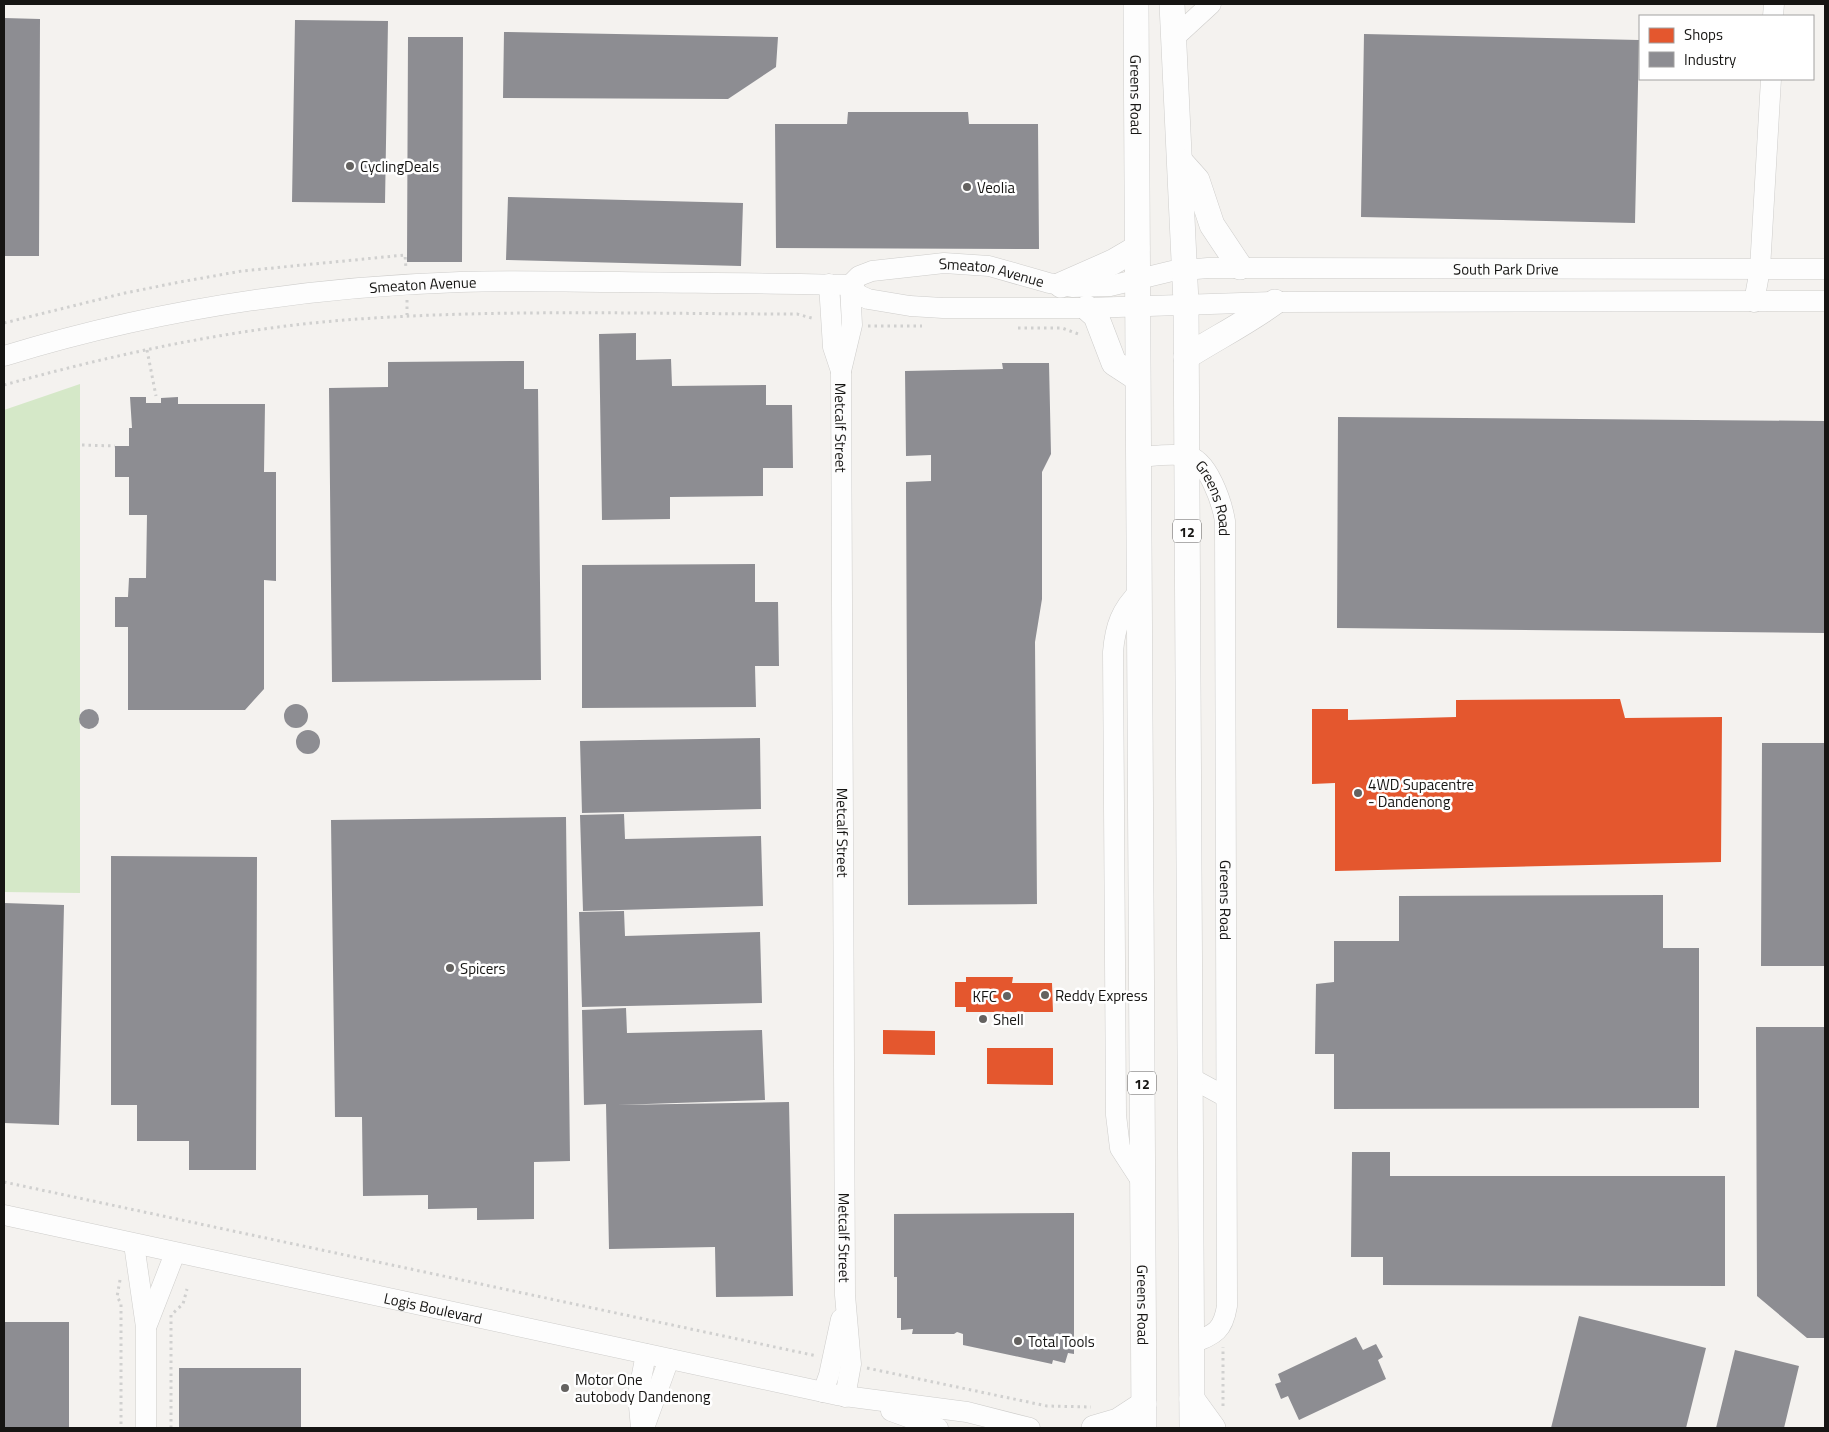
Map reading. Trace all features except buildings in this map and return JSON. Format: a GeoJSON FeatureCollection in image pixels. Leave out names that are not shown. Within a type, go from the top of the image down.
{"type":"FeatureCollection","features":[{"type":"Feature","properties":{"kind":"main road","name":"Greens Road"},"geometry":{"type":"LineString","coordinates":[[1136,4],[1144,1416]]}},
{"type":"Feature","properties":{"kind":"main road","name":"Greens Road"},"geometry":{"type":"LineString","coordinates":[[1172,4],[1186,303],[1192,1428]]}},
{"type":"Feature","properties":{"kind":"main road"},"geometry":{"type":"LineString","coordinates":[[1180,161],[1197,180],[1212,225],[1240,267]]}},
{"type":"Feature","properties":{"kind":"main road"},"geometry":{"type":"LineString","coordinates":[[1061,285],[1113,262],[1137,248]]}},
{"type":"Feature","properties":{"kind":"main road"},"geometry":{"type":"LineString","coordinates":[[1186,357],[1217,337],[1239,327],[1275,302]]}},
{"type":"Feature","properties":{"kind":"main road"},"geometry":{"type":"LineString","coordinates":[[1086,308],[1096,316],[1114,364],[1138,378]]}},
{"type":"Feature","properties":{"kind":"main road"},"geometry":{"type":"LineString","coordinates":[[1192,1399],[1213,1428]]}},
{"type":"Feature","properties":{"kind":"main road"},"geometry":{"type":"LineString","coordinates":[[1094,1418],[1118,1421],[1144,1416]]}},
{"type":"Feature","properties":{"kind":"street"},"geometry":{"type":"LineString","coordinates":[[1174,38],[1211,4]]}},
{"type":"Feature","properties":{"kind":"street"},"geometry":{"type":"LineString","coordinates":[[1754,302],[1760,269],[1771,80]]}},
{"type":"Feature","properties":{"kind":"street","name":"Smeaton Avenue"},"geometry":{"type":"LineString","coordinates":[[850,285],[859,276],[872,271],[908,265],[944,263],[989,266],[1061,285],[1110,286],[1185,270]]}},
{"type":"Feature","properties":{"kind":"street","name":"South Park Drive"},"geometry":{"type":"LineString","coordinates":[[1185,270],[1240,267],[1825,269]]}},
{"type":"Feature","properties":{"kind":"street","name":"Smeaton Avenue"},"geometry":{"type":"LineString","coordinates":[[4,356],[42,344],[144,320],[270,298],[359,288],[460,282],[540,281],[850,285],[859,295],[868,299],[928,307],[1086,308],[1186,303]]}},
{"type":"Feature","properties":{"kind":"street","name":"Metcalf Street"},"geometry":{"type":"LineString","coordinates":[[829,284],[833,347],[841,371]]}},
{"type":"Feature","properties":{"kind":"street","name":"Metcalf Street"},"geometry":{"type":"LineString","coordinates":[[850,285],[852,325],[841,371],[844,633],[845,1295],[842,1362],[853,1398]]}},
{"type":"Feature","properties":{"kind":"street"},"geometry":{"type":"LineString","coordinates":[[1186,303],[1825,301]]}},
{"type":"Feature","properties":{"kind":"street","name":"Greens Road"},"geometry":{"type":"LineString","coordinates":[[1139,456],[1186,455],[1200,463],[1222,506],[1225,521],[1227,1306],[1221,1327],[1214,1335],[1193,1342]]}},
{"type":"Feature","properties":{"kind":"street"},"geometry":{"type":"LineString","coordinates":[[1191,1078],[1226,1097]]}},
{"type":"Feature","properties":{"kind":"street","name":"Logis Boulevard"},"geometry":{"type":"LineString","coordinates":[[4,1216],[823,1392],[853,1398],[967,1412],[1030,1428]]}},
{"type":"Feature","properties":{"kind":"street"},"geometry":{"type":"LineString","coordinates":[[134,1244],[146,1326],[146,1428]]}},
{"type":"Feature","properties":{"kind":"street"},"geometry":{"type":"LineString","coordinates":[[146,1326],[175,1253]]}},
{"type":"Feature","properties":{"kind":"street"},"geometry":{"type":"LineString","coordinates":[[643,1428],[638,1395],[646,1354]]}},
{"type":"Feature","properties":{"kind":"street"},"geometry":{"type":"LineString","coordinates":[[643,1428],[669,1359]]}},
{"type":"Feature","properties":{"kind":"street","name":"Metcalf Street"},"geometry":{"type":"LineString","coordinates":[[823,1392],[842,1362]]}},
{"type":"Feature","properties":{"kind":"street","name":"Logis Boulevard"},"geometry":{"type":"LineString","coordinates":[[853,1398],[938,1428]]}},
{"type":"Feature","properties":{"kind":"path"},"geometry":{"type":"LineString","coordinates":[[4,323],[125,293],[242,271],[405,255],[408,315]]}},
{"type":"Feature","properties":{"kind":"path"},"geometry":{"type":"LineString","coordinates":[[4,385],[55,370],[147,350],[298,326],[408,315],[797,314],[831,322]]}},
{"type":"Feature","properties":{"kind":"path"},"geometry":{"type":"LineString","coordinates":[[852,325],[928,326]]}},
{"type":"Feature","properties":{"kind":"path"},"geometry":{"type":"LineString","coordinates":[[1015,328],[1062,328],[1086,337]]}},
{"type":"Feature","properties":{"kind":"path"},"geometry":{"type":"LineString","coordinates":[[147,350],[156,396]]}},
{"type":"Feature","properties":{"kind":"path"},"geometry":{"type":"LineString","coordinates":[[82,445],[115,446]]}},
{"type":"Feature","properties":{"kind":"path"},"geometry":{"type":"LineString","coordinates":[[4,1182],[1047,1406],[1094,1418]]}},
{"type":"Feature","properties":{"kind":"path"},"geometry":{"type":"LineString","coordinates":[[121,1275],[117,1297],[121,1303],[121,1428]]}},
{"type":"Feature","properties":{"kind":"path"},"geometry":{"type":"LineString","coordinates":[[171,1428],[171,1314],[183,1304],[187,1289]]}},
{"type":"Feature","properties":{"kind":"green space"},"geometry":{"type":"Polygon","coordinates":[[[80,384],[80,893],[4,892],[4,410],[80,384]]]}},
{"type":"Feature","properties":{"kind":"place","name":"CyclingDeals"},"geometry":{"type":"Point","coordinates":[350,166]}},
{"type":"Feature","properties":{"kind":"place","name":"Veolia"},"geometry":{"type":"Point","coordinates":[967,187]}},
{"type":"Feature","properties":{"kind":"place","name":"4WD Supacentre - Dandenong"},"geometry":{"type":"Point","coordinates":[1358,793]}},
{"type":"Feature","properties":{"kind":"place","name":"Spicers"},"geometry":{"type":"Point","coordinates":[450,968]}},
{"type":"Feature","properties":{"kind":"place","name":"Reddy Express"},"geometry":{"type":"Point","coordinates":[1045,995]}},
{"type":"Feature","properties":{"kind":"place","name":"KFC"},"geometry":{"type":"Point","coordinates":[1007,996]}},
{"type":"Feature","properties":{"kind":"place","name":"Shell"},"geometry":{"type":"Point","coordinates":[983,1019]}},
{"type":"Feature","properties":{"kind":"place","name":"Total Tools"},"geometry":{"type":"Point","coordinates":[1018,1341]}},
{"type":"Feature","properties":{"kind":"place","name":"Motor One autobody Dandenong"},"geometry":{"type":"Point","coordinates":[565,1388]}}]}
